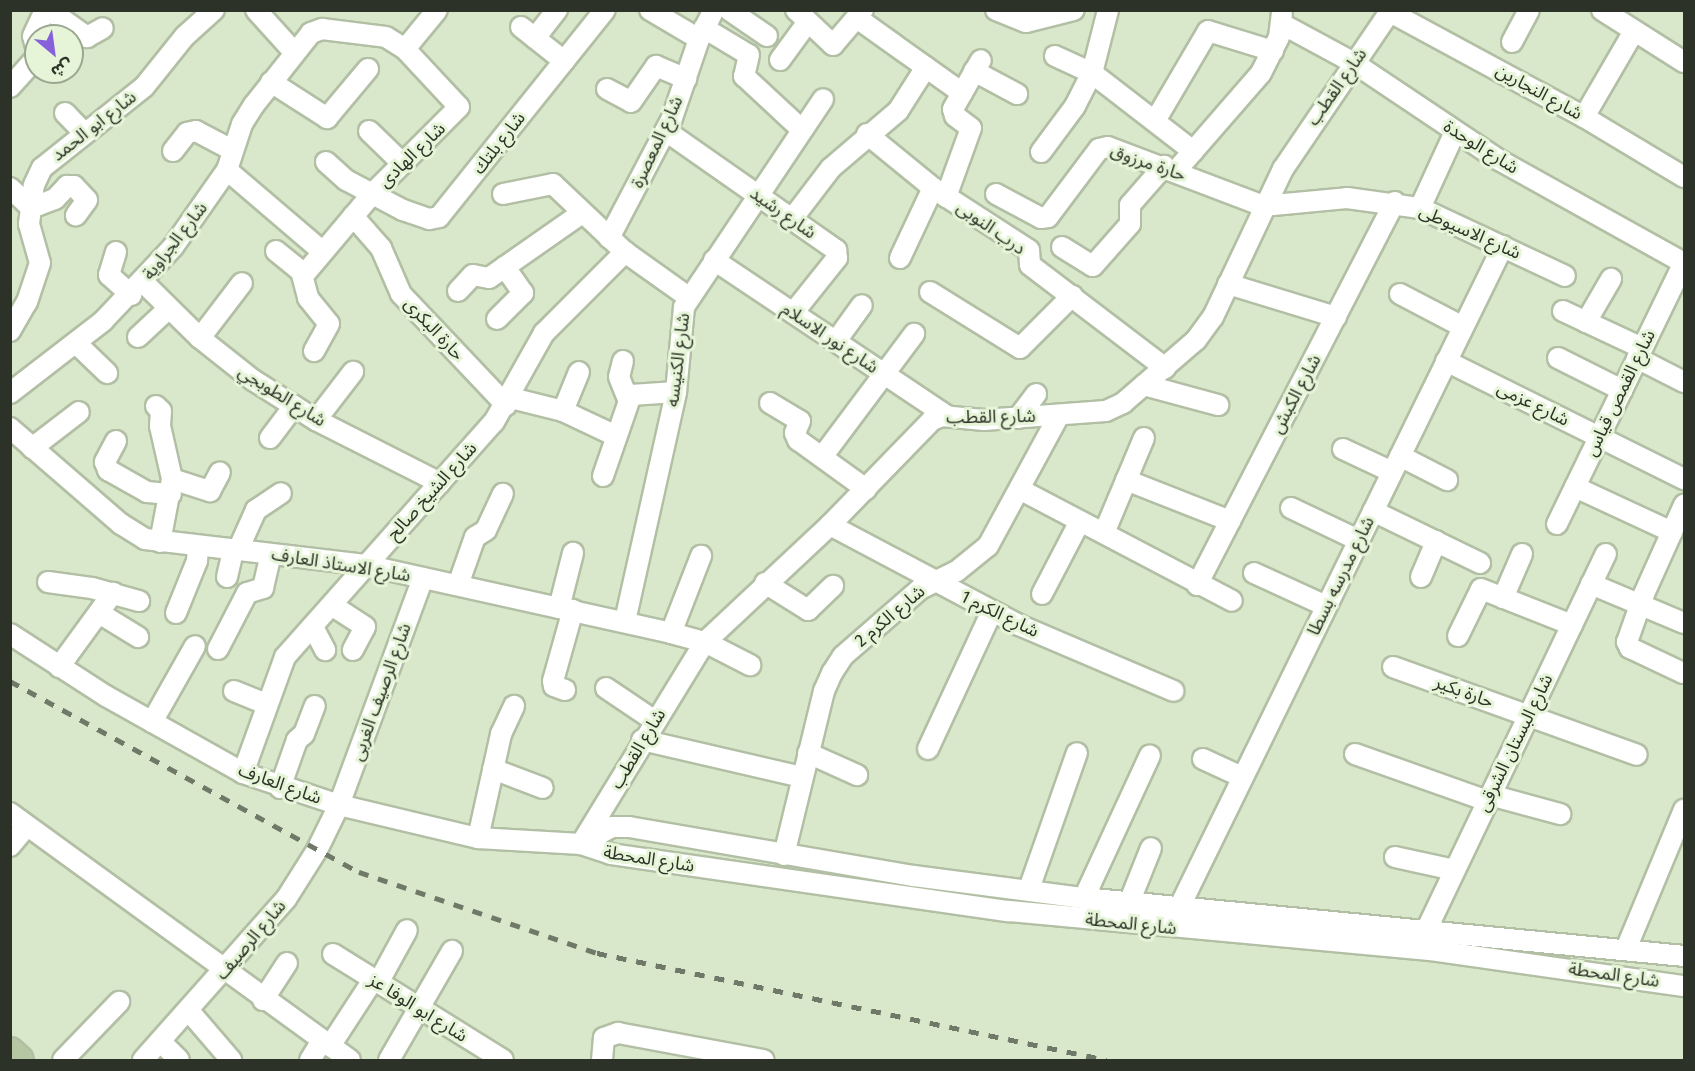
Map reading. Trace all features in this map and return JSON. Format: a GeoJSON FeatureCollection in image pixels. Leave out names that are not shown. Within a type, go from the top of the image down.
{"type":"FeatureCollection","features":[{"type":"Feature","properties":{"kind":"main road"},"geometry":{"type":"LineString","coordinates":[[10,1051],[20,1060]]}},
{"type":"Feature","properties":{"kind":"street"},"geometry":{"type":"LineString","coordinates":[[39,24],[47,10],[87,37],[103,28]]}},
{"type":"Feature","properties":{"kind":"street","name":"شارع ابو الحمد"},"geometry":{"type":"LineString","coordinates":[[10,331],[27,302],[40,263],[29,224],[31,204],[42,168],[144,87],[185,36],[214,10]]}},
{"type":"Feature","properties":{"kind":"street"},"geometry":{"type":"LineString","coordinates":[[256,10],[294,52]]}},
{"type":"Feature","properties":{"kind":"street"},"geometry":{"type":"LineString","coordinates":[[405,49],[437,10]]}},
{"type":"Feature","properties":{"kind":"street"},"geometry":{"type":"LineString","coordinates":[[557,10],[528,32],[564,61]]}},
{"type":"Feature","properties":{"kind":"street","name":"شارع بلتك"},"geometry":{"type":"LineString","coordinates":[[372,194],[417,215],[439,218],[605,10]]}},
{"type":"Feature","properties":{"kind":"street"},"geometry":{"type":"LineString","coordinates":[[650,10],[749,55],[744,76],[801,129]]}},
{"type":"Feature","properties":{"kind":"street","name":"شارع المعصرة"},"geometry":{"type":"LineString","coordinates":[[609,238],[666,131],[702,34],[714,10]]}},
{"type":"Feature","properties":{"kind":"street"},"geometry":{"type":"LineString","coordinates":[[729,10],[767,36]]}},
{"type":"Feature","properties":{"kind":"street"},"geometry":{"type":"LineString","coordinates":[[996,10],[1026,22],[1071,11]]}},
{"type":"Feature","properties":{"kind":"street"},"geometry":{"type":"LineString","coordinates":[[1041,152],[1075,106],[1092,73],[1108,10]]}},
{"type":"Feature","properties":{"kind":"street"},"geometry":{"type":"LineString","coordinates":[[1512,42],[1529,10]]}},
{"type":"Feature","properties":{"kind":"street"},"geometry":{"type":"LineString","coordinates":[[1602,10],[1684,62]]}},
{"type":"Feature","properties":{"kind":"street","name":"شارع القطب"},"geometry":{"type":"LineString","coordinates":[[581,844],[642,740],[705,642],[765,583],[830,525],[932,420],[947,416],[973,420],[1106,411],[1165,368],[1206,329],[1263,206],[1305,133],[1391,11]]}},
{"type":"Feature","properties":{"kind":"street","name":"شارع النجارين"},"geometry":{"type":"LineString","coordinates":[[1391,11],[1584,117],[1684,177]]}},
{"type":"Feature","properties":{"kind":"street"},"geometry":{"type":"LineString","coordinates":[[780,60],[802,17],[833,45],[860,14],[962,93]]}},
{"type":"Feature","properties":{"kind":"street"},"geometry":{"type":"LineString","coordinates":[[1062,247],[1093,266],[1130,224],[1130,205],[1193,151],[1251,86],[1273,51],[1282,17]]}},
{"type":"Feature","properties":{"kind":"street","name":"شارع الوحدة"},"geometry":{"type":"LineString","coordinates":[[1282,17],[1455,132],[1684,263]]}},
{"type":"Feature","properties":{"kind":"street","name":"شارع الهادى"},"geometry":{"type":"LineString","coordinates":[[294,52],[311,33],[322,29],[386,37],[405,49],[459,106],[372,194],[303,276]]}},
{"type":"Feature","properties":{"kind":"street"},"geometry":{"type":"LineString","coordinates":[[1155,121],[1208,31],[1273,51]]}},
{"type":"Feature","properties":{"kind":"street"},"geometry":{"type":"LineString","coordinates":[[1584,117],[1634,31]]}},
{"type":"Feature","properties":{"kind":"street","name":"شارع الجراوية"},"geometry":{"type":"LineString","coordinates":[[10,393],[77,344],[137,289],[174,247],[226,170],[242,124],[294,52]]}},
{"type":"Feature","properties":{"kind":"street"},"geometry":{"type":"LineString","coordinates":[[1054,56],[1092,73],[1193,151]]}},
{"type":"Feature","properties":{"kind":"street"},"geometry":{"type":"LineString","coordinates":[[900,258],[939,192],[971,130],[953,111],[978,65],[1017,94]]}},
{"type":"Feature","properties":{"kind":"street"},"geometry":{"type":"LineString","coordinates":[[607,90],[631,102],[656,66],[686,79]]}},
{"type":"Feature","properties":{"kind":"street"},"geometry":{"type":"LineString","coordinates":[[792,219],[819,180],[867,134],[898,111],[926,67]]}},
{"type":"Feature","properties":{"kind":"street"},"geometry":{"type":"LineString","coordinates":[[271,82],[327,118],[368,69]]}},
{"type":"Feature","properties":{"kind":"street"},"geometry":{"type":"LineString","coordinates":[[10,87],[24,71]]}},
{"type":"Feature","properties":{"kind":"street","name":"شارع الكنيسه"},"geometry":{"type":"LineString","coordinates":[[625,621],[676,392],[688,297],[801,129],[824,99]]}},
{"type":"Feature","properties":{"kind":"street"},"geometry":{"type":"LineString","coordinates":[[65,114],[84,133]]}},
{"type":"Feature","properties":{"kind":"street"},"geometry":{"type":"LineString","coordinates":[[173,151],[187,133],[196,131],[232,150]]}},
{"type":"Feature","properties":{"kind":"street"},"geometry":{"type":"LineString","coordinates":[[369,131],[403,164]]}},
{"type":"Feature","properties":{"kind":"street","name":"شارع رشيد"},"geometry":{"type":"LineString","coordinates":[[666,131],[792,219],[837,254],[793,313]]}},
{"type":"Feature","properties":{"kind":"street"},"geometry":{"type":"LineString","coordinates":[[1420,208],[1455,132]]}},
{"type":"Feature","properties":{"kind":"street","name":"درب النوبى"},"geometry":{"type":"LineString","coordinates":[[867,134],[939,192],[1029,250],[1029,263],[1165,368]]}},
{"type":"Feature","properties":{"kind":"street","name":"حارة مرزوق"},"geometry":{"type":"LineString","coordinates":[[996,194],[1045,219],[1104,146],[1263,206]]}},
{"type":"Feature","properties":{"kind":"street"},"geometry":{"type":"LineString","coordinates":[[327,162],[346,180],[372,194]]}},
{"type":"Feature","properties":{"kind":"street"},"geometry":{"type":"LineString","coordinates":[[226,170],[323,252]]}},
{"type":"Feature","properties":{"kind":"street"},"geometry":{"type":"LineString","coordinates":[[503,194],[553,184],[625,252],[688,297]]}},
{"type":"Feature","properties":{"kind":"street"},"geometry":{"type":"LineString","coordinates":[[10,188],[31,204],[48,203],[67,186],[74,186],[87,200],[76,215]]}},
{"type":"Feature","properties":{"kind":"street","name":"شارع الاسيوطى"},"geometry":{"type":"LineString","coordinates":[[1263,206],[1347,198],[1395,202],[1420,208],[1565,276]]}},
{"type":"Feature","properties":{"kind":"street","name":"شارع الكبش"},"geometry":{"type":"LineString","coordinates":[[1197,585],[1395,202]]}},
{"type":"Feature","properties":{"kind":"street"},"geometry":{"type":"LineString","coordinates":[[458,291],[473,275],[487,279],[582,213]]}},
{"type":"Feature","properties":{"kind":"street","name":"حارة البكرى"},"geometry":{"type":"LineString","coordinates":[[353,216],[381,248],[401,294],[509,402]]}},
{"type":"Feature","properties":{"kind":"street","name":"شارع مدرسه بسطا"},"geometry":{"type":"LineString","coordinates":[[1179,908],[1503,246]]}},
{"type":"Feature","properties":{"kind":"street"},"geometry":{"type":"LineString","coordinates":[[276,251],[303,276],[308,298],[329,324],[314,351]]}},
{"type":"Feature","properties":{"kind":"street","name":"شارع الطوبجي"},"geometry":{"type":"LineString","coordinates":[[116,252],[109,275],[137,289],[168,309],[200,338],[316,420],[440,483]]}},
{"type":"Feature","properties":{"kind":"street","name":"شارع الشيخ صالح"},"geometry":{"type":"LineString","coordinates":[[243,773],[266,704],[285,657],[314,629],[365,565],[440,483],[509,402],[537,342],[625,252]]}},
{"type":"Feature","properties":{"kind":"street","name":"شارع نور الاسلام"},"geometry":{"type":"LineString","coordinates":[[714,260],[947,416]]}},
{"type":"Feature","properties":{"kind":"street","name":"شارع القمص قياس"},"geometry":{"type":"LineString","coordinates":[[1557,524],[1684,263]]}},
{"type":"Feature","properties":{"kind":"street"},"geometry":{"type":"LineString","coordinates":[[497,319],[523,293],[505,267]]}},
{"type":"Feature","properties":{"kind":"street"},"geometry":{"type":"LineString","coordinates":[[1586,322],[1611,279]]}},
{"type":"Feature","properties":{"kind":"street"},"geometry":{"type":"LineString","coordinates":[[200,338],[242,283]]}},
{"type":"Feature","properties":{"kind":"street"},"geometry":{"type":"LineString","coordinates":[[1228,284],[1336,317]]}},
{"type":"Feature","properties":{"kind":"street"},"geometry":{"type":"LineString","coordinates":[[930,292],[1020,348],[1072,296]]}},
{"type":"Feature","properties":{"kind":"street"},"geometry":{"type":"LineString","coordinates":[[1400,294],[1463,327]]}},
{"type":"Feature","properties":{"kind":"street"},"geometry":{"type":"LineString","coordinates":[[836,341],[862,305]]}},
{"type":"Feature","properties":{"kind":"street"},"geometry":{"type":"LineString","coordinates":[[138,338],[168,309]]}},
{"type":"Feature","properties":{"kind":"street"},"geometry":{"type":"LineString","coordinates":[[1563,310],[1640,353],[1684,382]]}},
{"type":"Feature","properties":{"kind":"street"},"geometry":{"type":"LineString","coordinates":[[822,457],[914,334]]}},
{"type":"Feature","properties":{"kind":"street"},"geometry":{"type":"LineString","coordinates":[[77,344],[107,373]]}},
{"type":"Feature","properties":{"kind":"street"},"geometry":{"type":"LineString","coordinates":[[1558,358],[1622,390]]}},
{"type":"Feature","properties":{"kind":"street"},"geometry":{"type":"LineString","coordinates":[[623,361],[619,377],[628,399]]}},
{"type":"Feature","properties":{"kind":"street","name":"شارع عزمى"},"geometry":{"type":"LineString","coordinates":[[1446,361],[1684,478]]}},
{"type":"Feature","properties":{"kind":"street"},"geometry":{"type":"LineString","coordinates":[[316,420],[353,372]]}},
{"type":"Feature","properties":{"kind":"street"},"geometry":{"type":"LineString","coordinates":[[563,411],[579,372]]}},
{"type":"Feature","properties":{"kind":"street"},"geometry":{"type":"LineString","coordinates":[[1144,385],[1218,405]]}},
{"type":"Feature","properties":{"kind":"street"},"geometry":{"type":"LineString","coordinates":[[603,476],[628,399],[636,393],[676,392]]}},
{"type":"Feature","properties":{"kind":"street"},"geometry":{"type":"LineString","coordinates":[[1018,418],[1036,394]]}},
{"type":"Feature","properties":{"kind":"street"},"geometry":{"type":"LineString","coordinates":[[509,402],[563,411],[615,435]]}},
{"type":"Feature","properties":{"kind":"street"},"geometry":{"type":"LineString","coordinates":[[770,403],[798,418],[795,437],[866,489]]}},
{"type":"Feature","properties":{"kind":"street"},"geometry":{"type":"LineString","coordinates":[[156,406],[161,411],[160,426],[171,486],[160,542]]}},
{"type":"Feature","properties":{"kind":"street"},"geometry":{"type":"LineString","coordinates":[[270,438],[294,406]]}},
{"type":"Feature","properties":{"kind":"street"},"geometry":{"type":"LineString","coordinates":[[32,448],[79,412]]}},
{"type":"Feature","properties":{"kind":"street","name":"شارع الكرم 2"},"geometry":{"type":"LineString","coordinates":[[784,855],[824,691],[843,656],[920,589],[974,560],[988,546],[1021,490],[1059,415]]}},
{"type":"Feature","properties":{"kind":"street","name":"شارع الاستاذ العارف"},"geometry":{"type":"LineString","coordinates":[[10,428],[121,524],[160,542],[365,565],[625,621],[705,642],[750,665]]}},
{"type":"Feature","properties":{"kind":"street"},"geometry":{"type":"LineString","coordinates":[[1104,533],[1144,438]]}},
{"type":"Feature","properties":{"kind":"street"},"geometry":{"type":"LineString","coordinates":[[116,441],[105,462],[108,471],[147,492],[171,486],[210,491],[220,472]]}},
{"type":"Feature","properties":{"kind":"street"},"geometry":{"type":"LineString","coordinates":[[1343,449],[1447,480]]}},
{"type":"Feature","properties":{"kind":"street"},"geometry":{"type":"LineString","coordinates":[[1126,480],[1230,521]]}},
{"type":"Feature","properties":{"kind":"street"},"geometry":{"type":"LineString","coordinates":[[1575,487],[1672,532]]}},
{"type":"Feature","properties":{"kind":"street"},"geometry":{"type":"LineString","coordinates":[[1021,490],[1197,585],[1232,601]]}},
{"type":"Feature","properties":{"kind":"street"},"geometry":{"type":"LineString","coordinates":[[227,577],[235,550],[256,510],[281,492]]}},
{"type":"Feature","properties":{"kind":"street"},"geometry":{"type":"LineString","coordinates":[[458,585],[475,537],[486,530],[503,494]]}},
{"type":"Feature","properties":{"kind":"street"},"geometry":{"type":"LineString","coordinates":[[1683,673],[1628,647],[1641,605],[1684,505]]}},
{"type":"Feature","properties":{"kind":"street"},"geometry":{"type":"LineString","coordinates":[[1291,508],[1358,540]]}},
{"type":"Feature","properties":{"kind":"street"},"geometry":{"type":"LineString","coordinates":[[1373,511],[1480,563]]}},
{"type":"Feature","properties":{"kind":"street"},"geometry":{"type":"LineString","coordinates":[[1042,594],[1080,521]]}},
{"type":"Feature","properties":{"kind":"street","name":"شارع الكرم 1"},"geometry":{"type":"LineString","coordinates":[[830,525],[992,611],[1174,691]]}},
{"type":"Feature","properties":{"kind":"street"},"geometry":{"type":"LineString","coordinates":[[1420,577],[1436,541]]}},
{"type":"Feature","properties":{"kind":"street"},"geometry":{"type":"LineString","coordinates":[[176,612],[197,561],[198,546]]}},
{"type":"Feature","properties":{"kind":"street"},"geometry":{"type":"LineString","coordinates":[[565,690],[554,686],[553,681],[573,553]]}},
{"type":"Feature","properties":{"kind":"street"},"geometry":{"type":"LineString","coordinates":[[218,649],[247,593],[263,588],[272,554]]}},
{"type":"Feature","properties":{"kind":"street","name":"شارع البستان الشرقى"},"geometry":{"type":"LineString","coordinates":[[1425,933],[1606,554]]}},
{"type":"Feature","properties":{"kind":"street"},"geometry":{"type":"LineString","coordinates":[[1503,598],[1522,555]]}},
{"type":"Feature","properties":{"kind":"street"},"geometry":{"type":"LineString","coordinates":[[671,633],[701,556]]}},
{"type":"Feature","properties":{"kind":"street"},"geometry":{"type":"LineString","coordinates":[[1254,573],[1326,606]]}},
{"type":"Feature","properties":{"kind":"street","name":"شارع الرصيف الغربى"},"geometry":{"type":"LineString","coordinates":[[339,805],[423,578]]}},
{"type":"Feature","properties":{"kind":"street"},"geometry":{"type":"LineString","coordinates":[[48,582],[113,593],[139,601]]}},
{"type":"Feature","properties":{"kind":"street"},"geometry":{"type":"LineString","coordinates":[[765,583],[808,610],[833,586]]}},
{"type":"Feature","properties":{"kind":"street"},"geometry":{"type":"LineString","coordinates":[[1591,584],[1684,623]]}},
{"type":"Feature","properties":{"kind":"street"},"geometry":{"type":"LineString","coordinates":[[1458,636],[1479,591],[1572,625]]}},
{"type":"Feature","properties":{"kind":"street"},"geometry":{"type":"LineString","coordinates":[[60,667],[113,593]]}},
{"type":"Feature","properties":{"kind":"street"},"geometry":{"type":"LineString","coordinates":[[333,606],[365,627],[353,650]]}},
{"type":"Feature","properties":{"kind":"street"},"geometry":{"type":"LineString","coordinates":[[928,749],[992,611]]}},
{"type":"Feature","properties":{"kind":"street"},"geometry":{"type":"LineString","coordinates":[[99,613],[138,637]]}},
{"type":"Feature","properties":{"kind":"street"},"geometry":{"type":"LineString","coordinates":[[314,629],[326,650]]}},
{"type":"Feature","properties":{"kind":"street","name":"شارع العارف"},"geometry":{"type":"LineString","coordinates":[[10,634],[152,722],[243,773],[280,788],[339,805],[478,837],[581,844]]}},
{"type":"Feature","properties":{"kind":"street"},"geometry":{"type":"LineString","coordinates":[[152,722],[195,646]]}},
{"type":"Feature","properties":{"kind":"street","name":"حارة بكير"},"geometry":{"type":"LineString","coordinates":[[1393,667],[1636,755]]}},
{"type":"Feature","properties":{"kind":"street"},"geometry":{"type":"LineString","coordinates":[[606,688],[655,721]]}},
{"type":"Feature","properties":{"kind":"street"},"geometry":{"type":"LineString","coordinates":[[234,691],[266,704]]}},
{"type":"Feature","properties":{"kind":"street"},"geometry":{"type":"LineString","coordinates":[[478,837],[501,734],[514,705]]}},
{"type":"Feature","properties":{"kind":"street"},"geometry":{"type":"LineString","coordinates":[[280,788],[297,740],[304,734],[315,706]]}},
{"type":"Feature","properties":{"kind":"street"},"geometry":{"type":"LineString","coordinates":[[642,740],[802,777]]}},
{"type":"Feature","properties":{"kind":"street"},"geometry":{"type":"LineString","coordinates":[[808,753],[857,775]]}},
{"type":"Feature","properties":{"kind":"street"},"geometry":{"type":"LineString","coordinates":[[1029,889],[1077,753]]}},
{"type":"Feature","properties":{"kind":"street"},"geometry":{"type":"LineString","coordinates":[[1355,754],[1489,798],[1560,814]]}},
{"type":"Feature","properties":{"kind":"street"},"geometry":{"type":"LineString","coordinates":[[1084,898],[1150,755]]}},
{"type":"Feature","properties":{"kind":"street"},"geometry":{"type":"LineString","coordinates":[[1203,759],[1242,777]]}},
{"type":"Feature","properties":{"kind":"street"},"geometry":{"type":"LineString","coordinates":[[493,769],[543,788]]}},
{"type":"Feature","properties":{"kind":"street","name":"شارع الرصيف"},"geometry":{"type":"LineString","coordinates":[[143,1060],[224,972],[286,899],[317,850],[339,805]]}},
{"type":"Feature","properties":{"kind":"street"},"geometry":{"type":"LineString","coordinates":[[1626,949],[1653,908],[1684,810]]}},
{"type":"Feature","properties":{"kind":"street"},"geometry":{"type":"LineString","coordinates":[[10,813],[224,972],[350,1060]]}},
{"type":"Feature","properties":{"kind":"street"},"geometry":{"type":"LineString","coordinates":[[10,846],[27,826]]}},
{"type":"Feature","properties":{"kind":"street","name":"شارع المحطة"},"geometry":{"type":"LineString","coordinates":[[581,844],[603,830],[629,827],[784,855],[1084,898],[1425,933],[1626,949],[1684,956]]}},
{"type":"Feature","properties":{"kind":"street","name":"شارع المحطة"},"geometry":{"type":"LineString","coordinates":[[581,844],[611,854],[1009,911],[1430,950],[1684,986]]}},
{"type":"Feature","properties":{"kind":"street"},"geometry":{"type":"LineString","coordinates":[[1129,903],[1151,848]]}},
{"type":"Feature","properties":{"kind":"street"},"geometry":{"type":"LineString","coordinates":[[1395,857],[1454,870]]}},
{"type":"Feature","properties":{"kind":"street"},"geometry":{"type":"LineString","coordinates":[[310,1060],[326,1044],[376,981],[407,930]]}},
{"type":"Feature","properties":{"kind":"street"},"geometry":{"type":"LineString","coordinates":[[389,1060],[452,951]]}},
{"type":"Feature","properties":{"kind":"street","name":"شارع ابو الوفا عز"},"geometry":{"type":"LineString","coordinates":[[333,954],[498,1059]]}},
{"type":"Feature","properties":{"kind":"street"},"geometry":{"type":"LineString","coordinates":[[263,1000],[287,963]]}},
{"type":"Feature","properties":{"kind":"street"},"geometry":{"type":"LineString","coordinates":[[63,1060],[119,1002]]}},
{"type":"Feature","properties":{"kind":"street"},"geometry":{"type":"LineString","coordinates":[[189,1011],[231,1060]]}},
{"type":"Feature","properties":{"kind":"street"},"geometry":{"type":"LineString","coordinates":[[602,1060],[604,1038],[618,1033],[764,1060]]}},
{"type":"Feature","properties":{"kind":"street"},"geometry":{"type":"LineString","coordinates":[[161,1042],[179,1060]]}},
{"type":"Feature","properties":{"kind":"railway"},"geometry":{"type":"LineString","coordinates":[[10,681],[359,872],[597,953],[1107,1060]]}}]}
